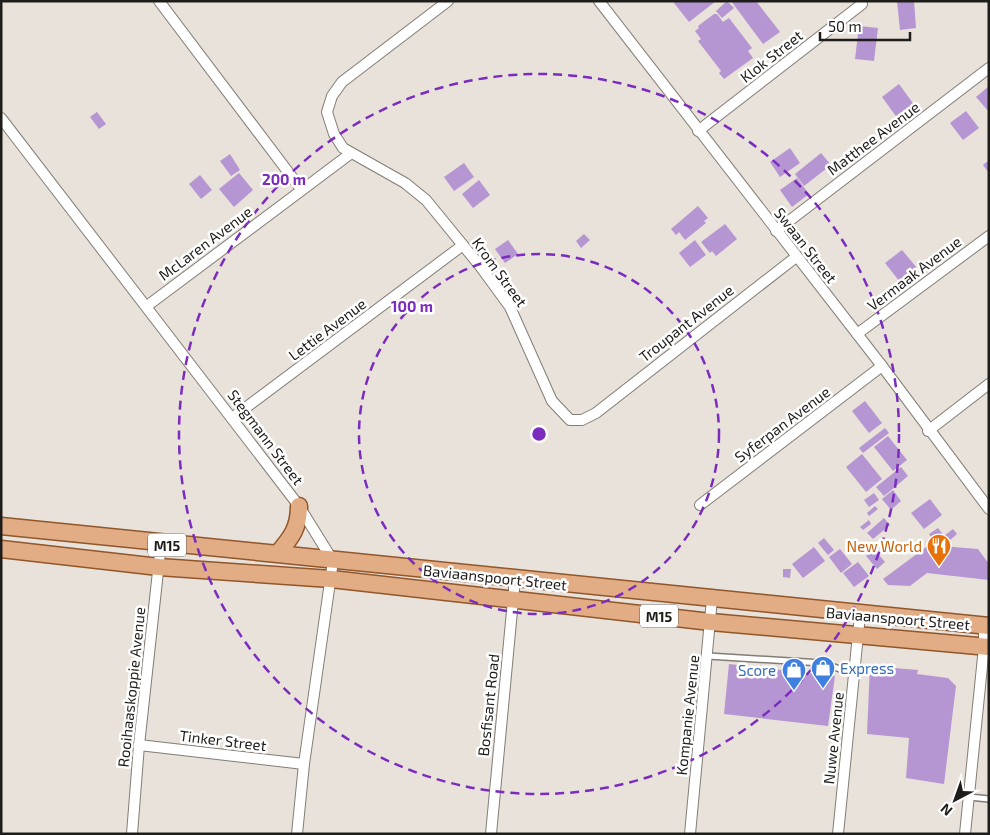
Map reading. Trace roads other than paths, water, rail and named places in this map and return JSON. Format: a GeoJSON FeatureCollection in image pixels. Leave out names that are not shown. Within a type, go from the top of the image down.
{"type":"FeatureCollection","features":[{"type":"Feature","properties":{"kind":"main road"},"geometry":{"type":"LineString","coordinates":[[278,554],[298,526],[299,506]]}},
{"type":"Feature","properties":{"kind":"main road","name":"Baviaanspoort Street"},"geometry":{"type":"LineString","coordinates":[[1,526],[860,615],[986,626]]}},
{"type":"Feature","properties":{"kind":"main road","name":"Baviaanspoort Street"},"geometry":{"type":"LineString","coordinates":[[1,549],[159,567],[331,579],[711,622],[986,647]]}},
{"type":"Feature","properties":{"kind":"street"},"geometry":{"type":"LineString","coordinates":[[160,1],[301,189]]}},
{"type":"Feature","properties":{"kind":"street"},"geometry":{"type":"LineString","coordinates":[[350,154],[343,148],[334,134],[328,112],[332,96],[342,82],[448,1]]}},
{"type":"Feature","properties":{"kind":"street","name":"Swaan Street"},"geometry":{"type":"LineString","coordinates":[[599,1],[776,232],[882,366],[928,431],[989,509]]}},
{"type":"Feature","properties":{"kind":"street","name":"Klok Street"},"geometry":{"type":"LineString","coordinates":[[698,131],[862,4]]}},
{"type":"Feature","properties":{"kind":"street","name":"Matthee Avenue"},"geometry":{"type":"LineString","coordinates":[[776,232],[989,68]]}},
{"type":"Feature","properties":{"kind":"street","name":"Stegmann Street"},"geometry":{"type":"LineString","coordinates":[[1,118],[299,506],[334,561]]}},
{"type":"Feature","properties":{"kind":"street","name":"McLaren Avenue"},"geometry":{"type":"LineString","coordinates":[[147,306],[350,154]]}},
{"type":"Feature","properties":{"kind":"street","name":"Krom Street"},"geometry":{"type":"LineString","coordinates":[[350,154],[405,183],[426,200],[510,307],[552,401],[570,420],[582,420],[596,413]]}},
{"type":"Feature","properties":{"kind":"street","name":"Vermaak Avenue"},"geometry":{"type":"LineString","coordinates":[[857,334],[989,236]]}},
{"type":"Feature","properties":{"kind":"street","name":"Lettie Avenue"},"geometry":{"type":"LineString","coordinates":[[232,418],[463,245]]}},
{"type":"Feature","properties":{"kind":"street","name":"Troupant Avenue"},"geometry":{"type":"LineString","coordinates":[[596,413],[796,257]]}},
{"type":"Feature","properties":{"kind":"street","name":"Syferpan Avenue"},"geometry":{"type":"LineString","coordinates":[[700,505],[882,366]]}},
{"type":"Feature","properties":{"kind":"street"},"geometry":{"type":"LineString","coordinates":[[928,431],[989,384]]}},
{"type":"Feature","properties":{"kind":"street","name":"Rooihaaskoppie Avenue"},"geometry":{"type":"LineString","coordinates":[[132,834],[139,745],[161,544]]}},
{"type":"Feature","properties":{"kind":"street"},"geometry":{"type":"LineString","coordinates":[[297,834],[304,764],[334,561]]}},
{"type":"Feature","properties":{"kind":"street","name":"Bosfisant Road"},"geometry":{"type":"LineString","coordinates":[[490,834],[515,579]]}},
{"type":"Feature","properties":{"kind":"street","name":"Kompanie Avenue"},"geometry":{"type":"LineString","coordinates":[[690,834],[712,599]]}},
{"type":"Feature","properties":{"kind":"street","name":"Nuwe Avenue"},"geometry":{"type":"LineString","coordinates":[[838,834],[860,615]]}},
{"type":"Feature","properties":{"kind":"street"},"geometry":{"type":"LineString","coordinates":[[965,834],[986,647],[986,626]]}},
{"type":"Feature","properties":{"kind":"street","name":"Tinker Street"},"geometry":{"type":"LineString","coordinates":[[139,745],[304,764]]}},
{"type":"Feature","properties":{"kind":"lane"},"geometry":{"type":"LineString","coordinates":[[708,656],[822,663],[840,669],[855,670]]}},
{"type":"Feature","properties":{"kind":"lane"},"geometry":{"type":"LineString","coordinates":[[969,797],[989,799]]}},
{"type":"Feature","properties":{"kind":"place","name":"New World"},"geometry":{"type":"Point","coordinates":[939,567]}},
{"type":"Feature","properties":{"kind":"place","name":"Express"},"geometry":{"type":"Point","coordinates":[823,689]}},
{"type":"Feature","properties":{"kind":"place","name":"Score"},"geometry":{"type":"Point","coordinates":[794,691]}}]}
